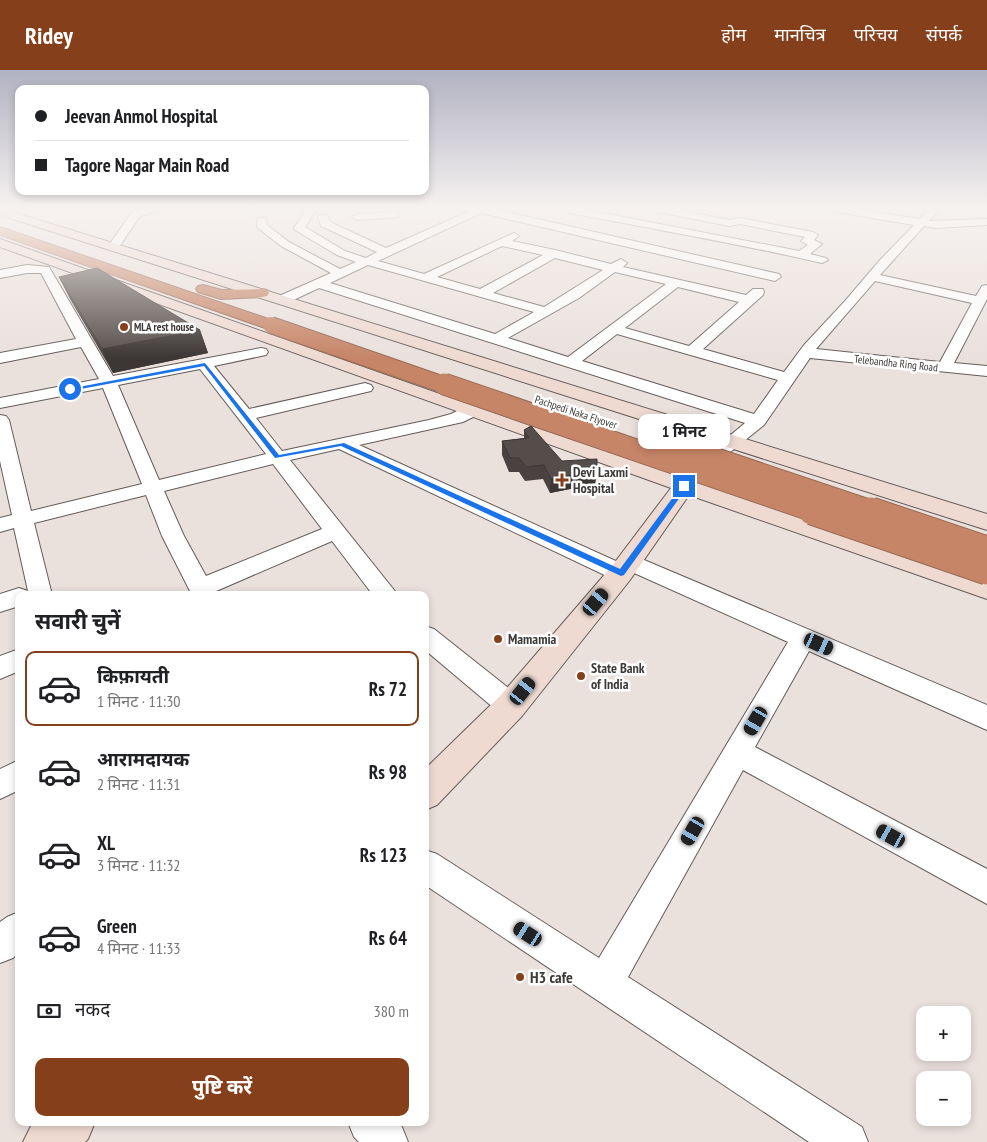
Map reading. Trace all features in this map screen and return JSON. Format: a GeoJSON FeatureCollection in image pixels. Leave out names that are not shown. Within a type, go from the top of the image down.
{"type":"FeatureCollection","features":[{"type":"Feature","properties":{"kind":"highway","name":"Pachpedi Naka Flyover"},"geometry":{"type":"LineString","coordinates":[[107,258],[726,461],[987,550]]}},
{"type":"Feature","properties":{"kind":"highway"},"geometry":{"type":"LineString","coordinates":[[131,266],[148,259]]}},
{"type":"Feature","properties":{"kind":"highway"},"geometry":{"type":"LineString","coordinates":[[221,295],[262,293]]}},
{"type":"Feature","properties":{"kind":"highway","name":"Pachpedi Naka Flyover"},"geometry":{"type":"LineString","coordinates":[[233,319],[279,314],[987,571]]}},
{"type":"Feature","properties":{"kind":"main road"},"geometry":{"type":"LineString","coordinates":[[50,258],[233,319],[471,411],[688,483],[987,590]]}},
{"type":"Feature","properties":{"kind":"main road"},"geometry":{"type":"LineString","coordinates":[[145,258],[262,293],[279,314],[987,522]]}},
{"type":"Feature","properties":{"kind":"main road"},"geometry":{"type":"LineString","coordinates":[[429,789],[511,706],[625,567],[688,483]]}},
{"type":"Feature","properties":{"kind":"main road"},"geometry":{"type":"LineString","coordinates":[[48,1142],[66,1126]]}},
{"type":"Feature","properties":{"kind":"street"},"geometry":{"type":"LineString","coordinates":[[311,258],[339,273]]}},
{"type":"Feature","properties":{"kind":"street"},"geometry":{"type":"LineString","coordinates":[[356,258],[544,312]]}},
{"type":"Feature","properties":{"kind":"street"},"geometry":{"type":"LineString","coordinates":[[279,314],[317,283],[372,258]]}},
{"type":"Feature","properties":{"kind":"street"},"geometry":{"type":"LineString","coordinates":[[425,278],[467,258]]}},
{"type":"Feature","properties":{"kind":"street"},"geometry":{"type":"LineString","coordinates":[[481,294],[546,258]]}},
{"type":"Feature","properties":{"kind":"street"},"geometry":{"type":"LineString","coordinates":[[574,258],[749,300]]}},
{"type":"Feature","properties":{"kind":"street"},"geometry":{"type":"LineString","coordinates":[[496,339],[574,295],[630,258]]}},
{"type":"Feature","properties":{"kind":"street"},"geometry":{"type":"LineString","coordinates":[[706,258],[781,271]]}},
{"type":"Feature","properties":{"kind":"street"},"geometry":{"type":"LineString","coordinates":[[692,352],[797,258]]}},
{"type":"Feature","properties":{"kind":"street"},"geometry":{"type":"LineString","coordinates":[[814,258],[822,260]]}},
{"type":"Feature","properties":{"kind":"street"},"geometry":{"type":"LineString","coordinates":[[727,445],[758,421],[806,353],[888,258]]}},
{"type":"Feature","properties":{"kind":"street"},"geometry":{"type":"LineString","coordinates":[[0,274],[27,270],[45,270],[109,383],[173,536],[201,591]]}},
{"type":"Feature","properties":{"kind":"street"},"geometry":{"type":"LineString","coordinates":[[872,277],[979,301]]}},
{"type":"Feature","properties":{"kind":"street"},"geometry":{"type":"LineString","coordinates":[[317,283],[758,421]]}},
{"type":"Feature","properties":{"kind":"street"},"geometry":{"type":"LineString","coordinates":[[570,362],[676,283]]}},
{"type":"Feature","properties":{"kind":"street"},"geometry":{"type":"LineString","coordinates":[[944,368],[987,287]]}},
{"type":"Feature","properties":{"kind":"street"},"geometry":{"type":"LineString","coordinates":[[614,329],[788,378]]}},
{"type":"Feature","properties":{"kind":"street"},"geometry":{"type":"LineString","coordinates":[[0,358],[85,342]]}},
{"type":"Feature","properties":{"kind":"street"},"geometry":{"type":"LineString","coordinates":[[0,403],[261,352]]}},
{"type":"Feature","properties":{"kind":"street","name":"Telebandha Ring Road"},"geometry":{"type":"LineString","coordinates":[[806,353],[987,371]]}},
{"type":"Feature","properties":{"kind":"street"},"geometry":{"type":"LineString","coordinates":[[205,364],[383,591]]}},
{"type":"Feature","properties":{"kind":"street"},"geometry":{"type":"LineString","coordinates":[[245,415],[365,388]]}},
{"type":"Feature","properties":{"kind":"street"},"geometry":{"type":"LineString","coordinates":[[0,525],[278,457],[438,423],[457,418],[471,411]]}},
{"type":"Feature","properties":{"kind":"street"},"geometry":{"type":"LineString","coordinates":[[0,420],[5,463],[22,520],[31,591]]}},
{"type":"Feature","properties":{"kind":"street"},"geometry":{"type":"LineString","coordinates":[[342,444],[625,567],[804,637],[987,718]]}},
{"type":"Feature","properties":{"kind":"street"},"geometry":{"type":"LineString","coordinates":[[204,591],[336,531]]}},
{"type":"Feature","properties":{"kind":"street"},"geometry":{"type":"LineString","coordinates":[[0,603],[15,599]]}},
{"type":"Feature","properties":{"kind":"street"},"geometry":{"type":"LineString","coordinates":[[604,984],[804,637]]}},
{"type":"Feature","properties":{"kind":"street"},"geometry":{"type":"LineString","coordinates":[[429,639],[511,706]]}},
{"type":"Feature","properties":{"kind":"street"},"geometry":{"type":"LineString","coordinates":[[0,668],[15,661]]}},
{"type":"Feature","properties":{"kind":"street"},"geometry":{"type":"LineString","coordinates":[[738,753],[987,887]]}},
{"type":"Feature","properties":{"kind":"street"},"geometry":{"type":"LineString","coordinates":[[0,785],[15,776]]}},
{"type":"Feature","properties":{"kind":"street"},"geometry":{"type":"LineString","coordinates":[[429,869],[847,1142]]}},
{"type":"Feature","properties":{"kind":"street"},"geometry":{"type":"LineString","coordinates":[[0,945],[15,932]]}},
{"type":"Feature","properties":{"kind":"street"},"geometry":{"type":"LineString","coordinates":[[373,1126],[387,1142]]}},
{"type":"Feature","properties":{"kind":"building"},"geometry":{"type":"Polygon","coordinates":[[[97,268],[200,330],[102,349],[59,277],[97,268]]]}},
{"type":"Feature","properties":{"kind":"building"},"geometry":{"type":"Polygon","coordinates":[[[531,426],[562,461],[597,459],[597,470],[551,479],[544,465],[526,467],[519,458],[510,458],[502,441],[529,438],[524,430],[531,426]]]}},
{"type":"Feature","properties":{"kind":"place","name":"MLA rest house"},"geometry":{"type":"Point","coordinates":[124,327]}},
{"type":"Feature","properties":{"kind":"place","name":"Devi Laxmi Hospital"},"geometry":{"type":"Point","coordinates":[562,480]}},
{"type":"Feature","properties":{"kind":"place","name":"Mamamia"},"geometry":{"type":"Point","coordinates":[498,639]}},
{"type":"Feature","properties":{"kind":"place","name":"State Bank of India"},"geometry":{"type":"Point","coordinates":[581,676]}},
{"type":"Feature","properties":{"kind":"place","name":"H3 cafe"},"geometry":{"type":"Point","coordinates":[520,977]}},
{"type":"Feature","properties":{"kind":"route"},"geometry":{"type":"LineString","coordinates":[[70,389],[205,364],[278,457],[342,444],[621,573],[684,486]]}}]}
